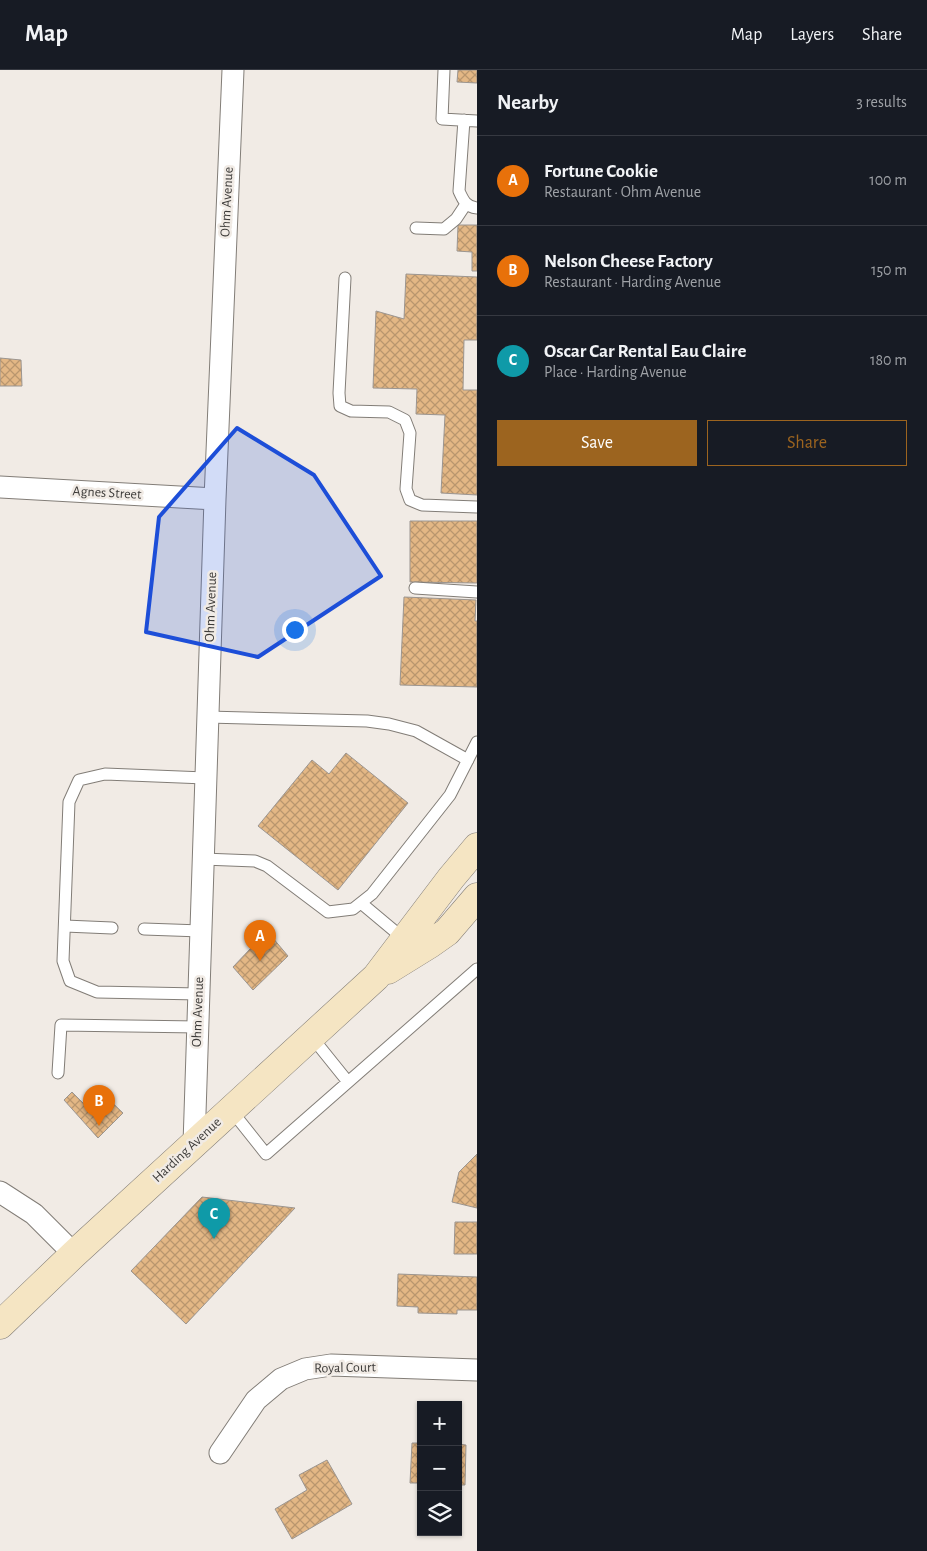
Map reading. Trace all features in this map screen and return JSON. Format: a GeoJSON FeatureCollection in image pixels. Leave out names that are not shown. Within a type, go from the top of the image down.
{"type":"FeatureCollection","features":[{"type":"Feature","properties":{"kind":"main road","name":"Harding Avenue"},"geometry":{"type":"LineString","coordinates":[[376,977],[477,847]]}},
{"type":"Feature","properties":{"kind":"main road","name":"Harding Avenue"},"geometry":{"type":"LineString","coordinates":[[0,1325],[74,1254],[376,977],[446,932],[477,897]]}},
{"type":"Feature","properties":{"kind":"street","name":"Ohm Avenue"},"geometry":{"type":"LineString","coordinates":[[194,1144],[207,717],[233,70]]}},
{"type":"Feature","properties":{"kind":"street","name":"Agnes Street"},"geometry":{"type":"LineString","coordinates":[[0,487],[215,499]]}},
{"type":"Feature","properties":{"kind":"street"},"geometry":{"type":"LineString","coordinates":[[0,1192],[34,1214],[74,1254]]}},
{"type":"Feature","properties":{"kind":"street","name":"Royal Court"},"geometry":{"type":"LineString","coordinates":[[220,1453],[256,1400],[281,1379],[305,1369],[331,1365],[477,1370]]}},
{"type":"Feature","properties":{"kind":"lane"},"geometry":{"type":"LineString","coordinates":[[444,70],[442,119],[477,121]]}},
{"type":"Feature","properties":{"kind":"lane"},"geometry":{"type":"LineString","coordinates":[[416,228],[444,228],[472,206],[464,202],[459,191],[464,120]]}},
{"type":"Feature","properties":{"kind":"lane"},"geometry":{"type":"LineString","coordinates":[[345,278],[339,393],[340,406],[351,411],[389,412],[405,420],[410,433],[406,489],[410,500],[422,505],[477,507]]}},
{"type":"Feature","properties":{"kind":"lane"},"geometry":{"type":"LineString","coordinates":[[415,588],[477,592]]}},
{"type":"Feature","properties":{"kind":"lane"},"geometry":{"type":"LineString","coordinates":[[207,717],[367,721],[389,724],[416,731],[468,760]]}},
{"type":"Feature","properties":{"kind":"lane"},"geometry":{"type":"LineString","coordinates":[[203,859],[255,861],[261,863],[328,912],[353,909],[372,894],[450,795],[477,742]]}},
{"type":"Feature","properties":{"kind":"lane"},"geometry":{"type":"LineString","coordinates":[[199,994],[97,992],[70,981],[63,961],[69,802],[79,780],[105,774],[205,778]]}},
{"type":"Feature","properties":{"kind":"lane"},"geometry":{"type":"LineString","coordinates":[[361,903],[404,939]]}},
{"type":"Feature","properties":{"kind":"lane"},"geometry":{"type":"LineString","coordinates":[[64,926],[112,928]]}},
{"type":"Feature","properties":{"kind":"lane"},"geometry":{"type":"LineString","coordinates":[[144,929],[200,931]]}},
{"type":"Feature","properties":{"kind":"lane"},"geometry":{"type":"LineString","coordinates":[[230,1110],[266,1154],[477,969]]}},
{"type":"Feature","properties":{"kind":"lane"},"geometry":{"type":"LineString","coordinates":[[58,1073],[60,1025],[198,1028]]}},
{"type":"Feature","properties":{"kind":"lane"},"geometry":{"type":"LineString","coordinates":[[311,1036],[348,1082]]}},
{"type":"Feature","properties":{"kind":"highlighted area"},"geometry":{"type":"Polygon","coordinates":[[[237,428],[314,475],[381,576],[258,657],[146,632],[159,517],[237,428]]]}},
{"type":"Feature","properties":{"kind":"building"},"geometry":{"type":"Polygon","coordinates":[[[458,70],[477,70],[477,83],[457,82],[458,70]]]}},
{"type":"Feature","properties":{"kind":"building"},"geometry":{"type":"Polygon","coordinates":[[[458,225],[477,225],[477,271],[472,271],[472,252],[457,251],[458,225]]]}},
{"type":"Feature","properties":{"kind":"building"},"geometry":{"type":"Polygon","coordinates":[[[406,274],[477,277],[477,340],[464,340],[463,390],[477,390],[477,495],[441,493],[445,415],[416,414],[417,389],[373,388],[376,311],[404,319],[406,274]]]}},
{"type":"Feature","properties":{"kind":"building"},"geometry":{"type":"Polygon","coordinates":[[[0,358],[21,360],[22,386],[0,386],[0,358]]]}},
{"type":"Feature","properties":{"kind":"building"},"geometry":{"type":"Polygon","coordinates":[[[410,521],[477,521],[477,583],[410,582],[410,521]]]}},
{"type":"Feature","properties":{"kind":"building"},"geometry":{"type":"Polygon","coordinates":[[[404,597],[476,600],[477,687],[400,685],[404,597]]]}},
{"type":"Feature","properties":{"kind":"building"},"geometry":{"type":"Polygon","coordinates":[[[346,753],[408,803],[338,890],[258,826],[312,760],[329,774],[346,753]]]}},
{"type":"Feature","properties":{"kind":"building"},"geometry":{"type":"Polygon","coordinates":[[[267,931],[288,956],[253,990],[233,967],[267,931]]]}},
{"type":"Feature","properties":{"kind":"building"},"geometry":{"type":"Polygon","coordinates":[[[72,1092],[87,1107],[101,1092],[123,1113],[98,1138],[64,1100],[72,1092]]]}},
{"type":"Feature","properties":{"kind":"building"},"geometry":{"type":"Polygon","coordinates":[[[477,1154],[477,1208],[452,1202],[459,1172],[477,1154]]]}},
{"type":"Feature","properties":{"kind":"building"},"geometry":{"type":"Polygon","coordinates":[[[202,1197],[295,1208],[186,1324],[131,1271],[202,1197]]]}},
{"type":"Feature","properties":{"kind":"building"},"geometry":{"type":"Polygon","coordinates":[[[455,1222],[477,1222],[477,1254],[454,1254],[455,1222]]]}},
{"type":"Feature","properties":{"kind":"building"},"geometry":{"type":"Polygon","coordinates":[[[398,1274],[477,1277],[477,1310],[457,1310],[457,1314],[418,1313],[418,1307],[397,1306],[398,1274]]]}},
{"type":"Feature","properties":{"kind":"building"},"geometry":{"type":"Polygon","coordinates":[[[412,1443],[417,1443],[417,1483],[410,1483],[412,1443]]]}},
{"type":"Feature","properties":{"kind":"building"},"geometry":{"type":"Polygon","coordinates":[[[462,1444],[466,1445],[465,1485],[462,1485],[462,1444]]]}},
{"type":"Feature","properties":{"kind":"building"},"geometry":{"type":"Polygon","coordinates":[[[327,1460],[352,1504],[292,1539],[275,1509],[307,1490],[299,1475],[327,1460]]]}},
{"type":"Feature","properties":{"kind":"place","name":"Fortune Cookie"},"geometry":{"type":"Point","coordinates":[260,961]}},
{"type":"Feature","properties":{"kind":"place","name":"Nelson Cheese Factory"},"geometry":{"type":"Point","coordinates":[99,1126]}},
{"type":"Feature","properties":{"kind":"place","name":"Oscar Car Rental Eau Claire"},"geometry":{"type":"Point","coordinates":[214,1239]}}]}
